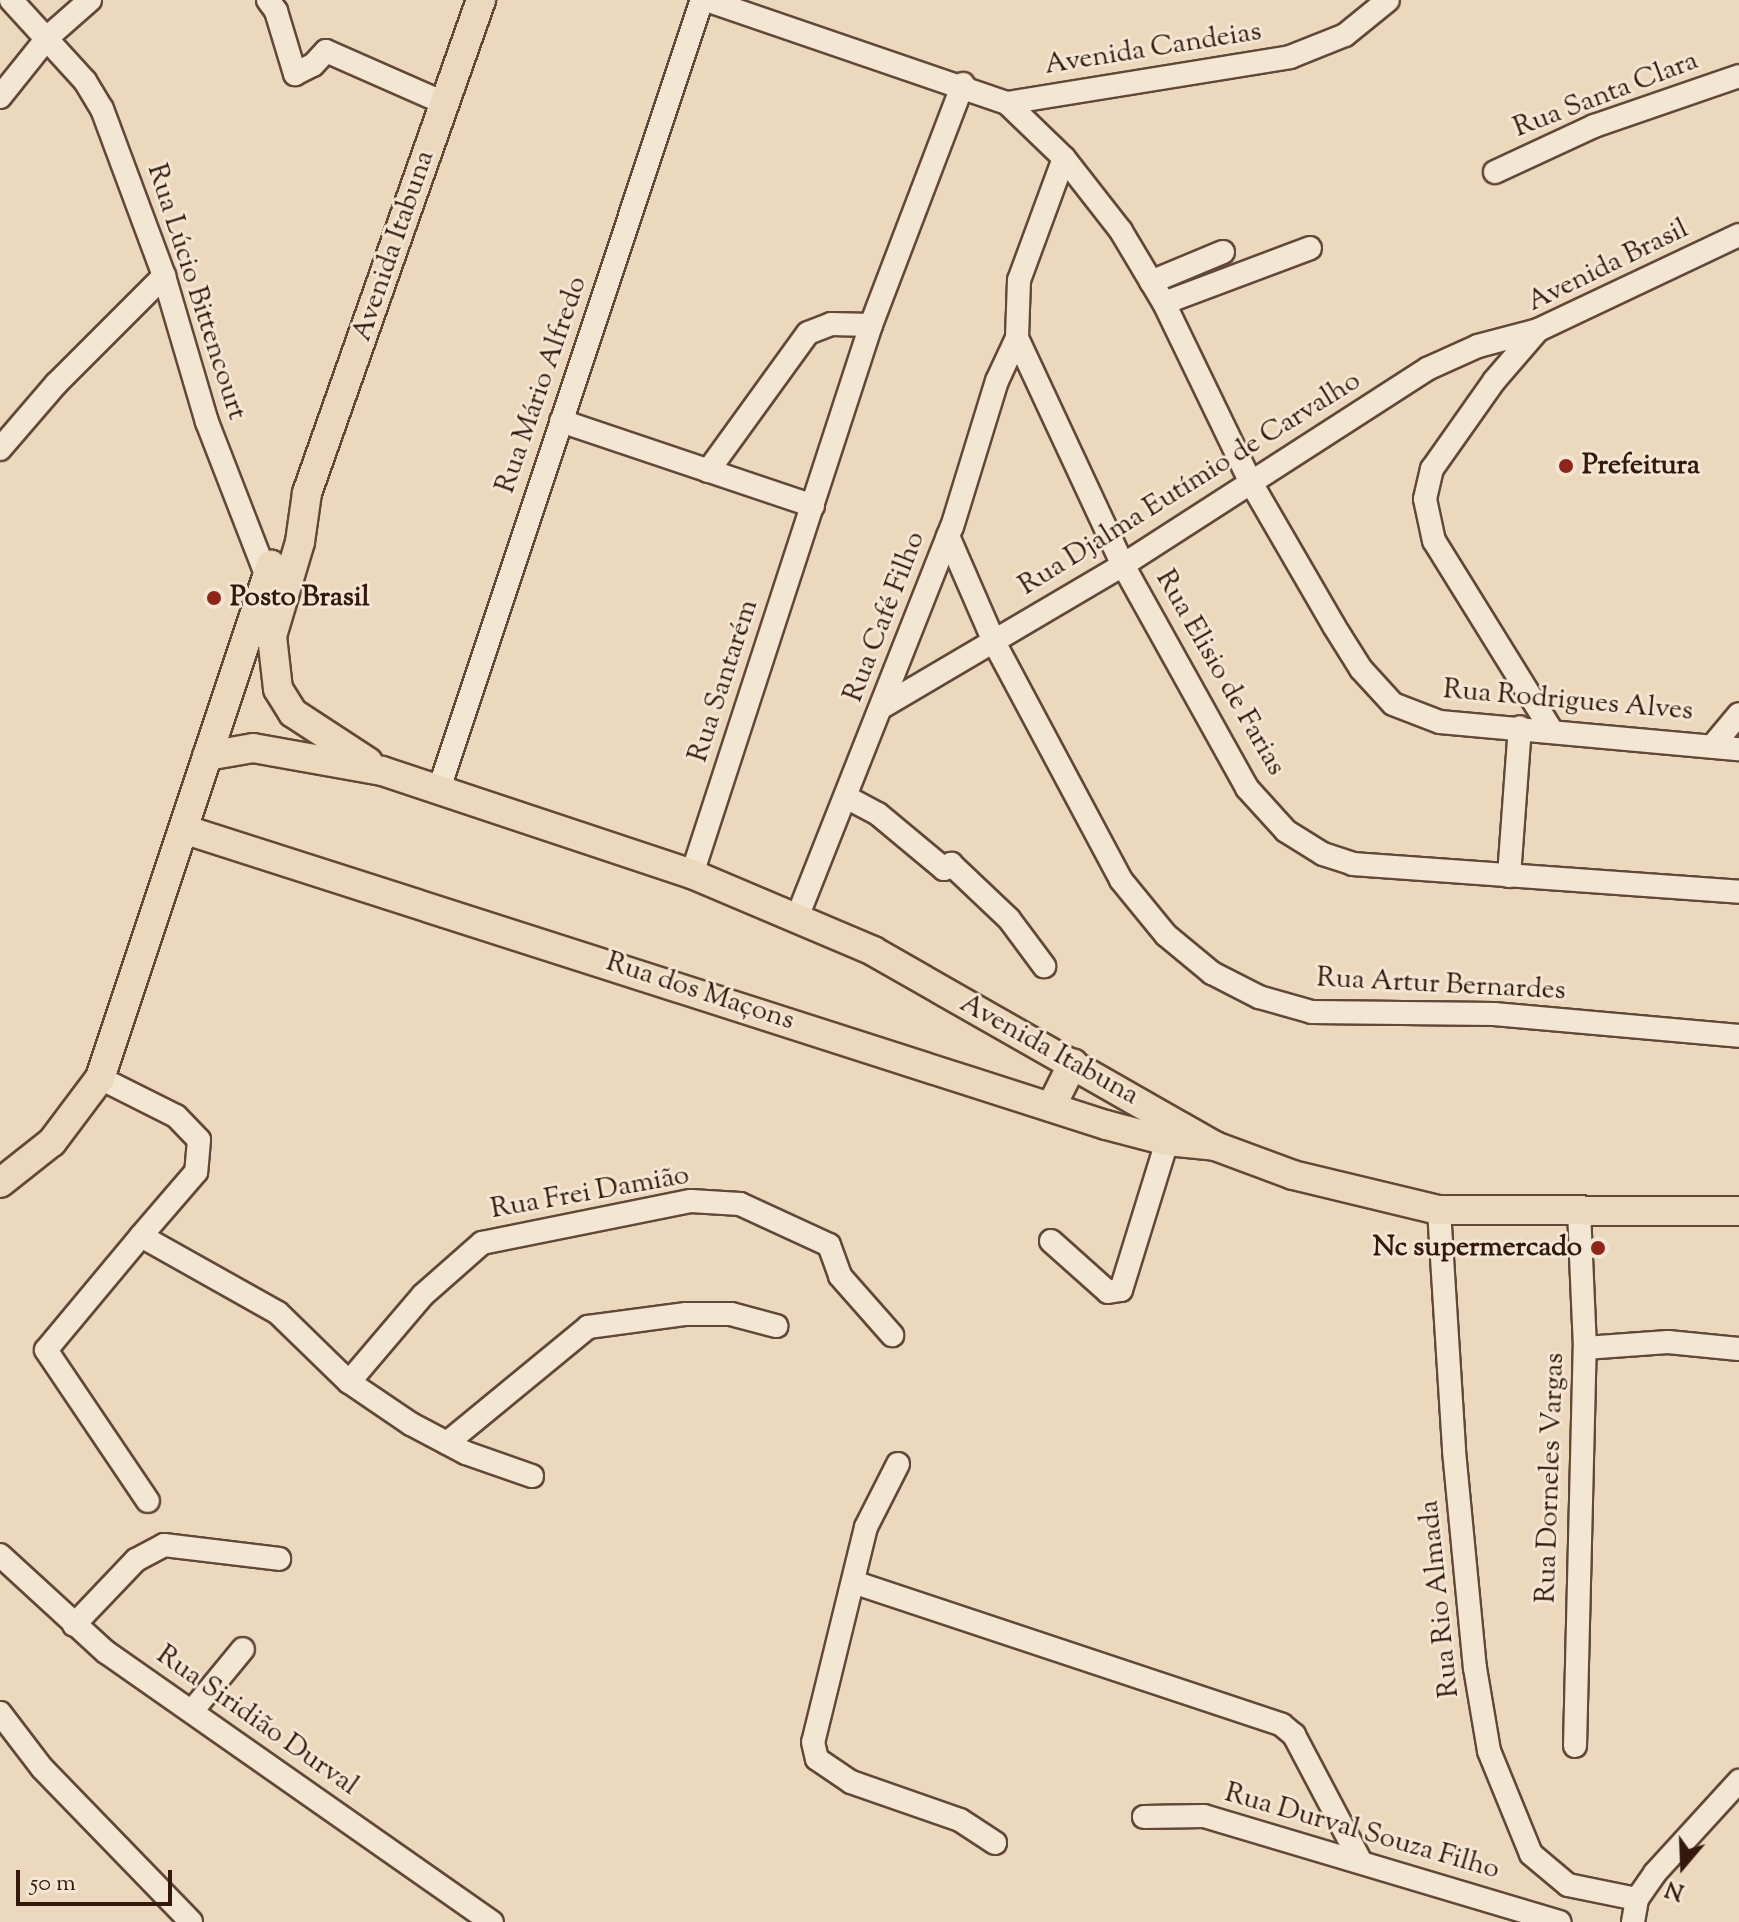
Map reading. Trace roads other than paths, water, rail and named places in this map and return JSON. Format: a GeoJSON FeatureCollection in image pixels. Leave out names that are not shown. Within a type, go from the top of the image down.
{"type":"FeatureCollection","features":[{"type":"Feature","properties":{"kind":"main road","name":"Avenida Itabuna"},"geometry":{"type":"LineString","coordinates":[[382,771],[293,713],[272,666],[277,610],[300,542],[307,493],[481,0]]}},
{"type":"Feature","properties":{"kind":"main road","name":"Avenida Itabuna"},"geometry":{"type":"LineString","coordinates":[[307,493],[283,531],[207,756],[253,748],[382,771],[692,874],[798,915],[1073,1063],[1215,1146],[1361,1195],[1439,1210],[1739,1211]]}},
{"type":"Feature","properties":{"kind":"main road"},"geometry":{"type":"LineString","coordinates":[[0,1183],[52,1142],[100,1078],[186,830],[207,756]]}},
{"type":"Feature","properties":{"kind":"main road","name":"Rua dos Maçons"},"geometry":{"type":"LineString","coordinates":[[186,830],[1051,1107],[1167,1141],[1215,1146]]}},
{"type":"Feature","properties":{"kind":"main road"},"geometry":{"type":"LineString","coordinates":[[1051,1107],[1073,1063]]}},
{"type":"Feature","properties":{"kind":"street","name":"Rua Lúcio Bittencourt"},"geometry":{"type":"LineString","coordinates":[[11,0],[48,37],[102,109],[164,276],[207,422],[267,577]]}},
{"type":"Feature","properties":{"kind":"street"},"geometry":{"type":"LineString","coordinates":[[0,97],[48,37],[90,0]]}},
{"type":"Feature","properties":{"kind":"street"},"geometry":{"type":"LineString","coordinates":[[268,0],[276,11],[295,74],[313,65],[326,51],[444,103]]}},
{"type":"Feature","properties":{"kind":"street"},"geometry":{"type":"LineString","coordinates":[[704,0],[963,84],[1007,103]]}},
{"type":"Feature","properties":{"kind":"street","name":"Rua Mário Alfredo"},"geometry":{"type":"LineString","coordinates":[[439,789],[704,0]]}},
{"type":"Feature","properties":{"kind":"street","name":"Avenida Candeias"},"geometry":{"type":"LineString","coordinates":[[1007,103],[1290,57],[1345,35],[1388,0]]}},
{"type":"Feature","properties":{"kind":"street","name":"Rua Santa Clara"},"geometry":{"type":"LineString","coordinates":[[1495,172],[1594,126],[1739,76]]}},
{"type":"Feature","properties":{"kind":"street","name":"Rua Santarém"},"geometry":{"type":"LineString","coordinates":[[692,874],[871,325],[963,84]]}},
{"type":"Feature","properties":{"kind":"street","name":"Rua Rodrigues Alves"},"geometry":{"type":"LineString","coordinates":[[1007,103],[1064,158],[1121,231],[1164,303],[1250,481],[1347,648],[1393,704],[1440,722],[1714,744],[1739,749]]}},
{"type":"Feature","properties":{"kind":"street"},"geometry":{"type":"LineString","coordinates":[[1017,338],[1019,280],[1064,158]]}},
{"type":"Feature","properties":{"kind":"street","name":"Avenida Brasil"},"geometry":{"type":"LineString","coordinates":[[1552,731],[1434,541],[1425,499],[1432,469],[1494,381],[1538,330],[1739,235]]}},
{"type":"Feature","properties":{"kind":"street"},"geometry":{"type":"LineString","coordinates":[[1164,303],[1310,248]]}},
{"type":"Feature","properties":{"kind":"street"},"geometry":{"type":"LineString","coordinates":[[1151,282],[1223,252]]}},
{"type":"Feature","properties":{"kind":"street"},"geometry":{"type":"LineString","coordinates":[[0,449],[56,384],[164,276]]}},
{"type":"Feature","properties":{"kind":"street"},"geometry":{"type":"LineString","coordinates":[[708,471],[808,333],[831,324],[871,325]]}},
{"type":"Feature","properties":{"kind":"street","name":"Rua Djalma Eutímio de Carvalho"},"geometry":{"type":"LineString","coordinates":[[882,707],[1123,565],[1427,369],[1478,346],[1538,330]]}},
{"type":"Feature","properties":{"kind":"street","name":"Rua Café Filho"},"geometry":{"type":"LineString","coordinates":[[798,915],[948,536],[1017,338]]}},
{"type":"Feature","properties":{"kind":"street","name":"Rua Elisio de Farias"},"geometry":{"type":"LineString","coordinates":[[1017,338],[1123,565],[1247,788],[1286,831],[1323,854],[1353,864],[1739,892]]}},
{"type":"Feature","properties":{"kind":"street"},"geometry":{"type":"LineString","coordinates":[[561,421],[813,506]]}},
{"type":"Feature","properties":{"kind":"street","name":"Rua Artur Bernardes"},"geometry":{"type":"LineString","coordinates":[[948,536],[994,642],[1121,880],[1166,935],[1212,973],[1259,997],[1312,1012],[1494,1014],[1739,1036]]}},
{"type":"Feature","properties":{"kind":"street"},"geometry":{"type":"LineString","coordinates":[[1714,744],[1739,714]]}},
{"type":"Feature","properties":{"kind":"street"},"geometry":{"type":"LineString","coordinates":[[1509,876],[1520,727]]}},
{"type":"Feature","properties":{"kind":"street"},"geometry":{"type":"LineString","coordinates":[[846,797],[878,814],[944,869],[951,864],[1009,919],[1044,966]]}},
{"type":"Feature","properties":{"kind":"street"},"geometry":{"type":"LineString","coordinates":[[100,1078],[176,1116],[199,1140],[196,1172],[46,1350],[148,1501]]}},
{"type":"Feature","properties":{"kind":"street"},"geometry":{"type":"LineString","coordinates":[[1051,1241],[1108,1292],[1121,1290],[1167,1141]]}},
{"type":"Feature","properties":{"kind":"street","name":"Rua Frei Damião"},"geometry":{"type":"LineString","coordinates":[[349,1382],[423,1295],[482,1243],[691,1201],[740,1204],[829,1245],[840,1276],[892,1335]]}},
{"type":"Feature","properties":{"kind":"street","name":"Rua Rio Almada"},"geometry":{"type":"LineString","coordinates":[[1439,1210],[1454,1451],[1475,1668],[1489,1751],[1531,1854],[1568,1885],[1637,1899]]}},
{"type":"Feature","properties":{"kind":"street","name":"Rua Dorneles Vargas"},"geometry":{"type":"LineString","coordinates":[[1575,1746],[1585,1348],[1579,1212]]}},
{"type":"Feature","properties":{"kind":"street"},"geometry":{"type":"LineString","coordinates":[[141,1236],[278,1313],[349,1382],[447,1443],[532,1476]]}},
{"type":"Feature","properties":{"kind":"street"},"geometry":{"type":"LineString","coordinates":[[447,1443],[588,1327],[686,1314],[731,1314],[776,1326]]}},
{"type":"Feature","properties":{"kind":"street"},"geometry":{"type":"LineString","coordinates":[[1585,1348],[1668,1342],[1739,1349]]}},
{"type":"Feature","properties":{"kind":"street"},"geometry":{"type":"LineString","coordinates":[[898,1464],[866,1527],[813,1742],[817,1759],[851,1782],[960,1820],[995,1843]]}},
{"type":"Feature","properties":{"kind":"street"},"geometry":{"type":"LineString","coordinates":[[74,1625],[136,1560],[164,1545],[279,1559]]}},
{"type":"Feature","properties":{"kind":"street","name":"Rua Siridião Durval"},"geometry":{"type":"LineString","coordinates":[[0,1555],[74,1625],[492,1922]]}},
{"type":"Feature","properties":{"kind":"street"},"geometry":{"type":"LineString","coordinates":[[853,1582],[1282,1725],[1294,1735],[1360,1860]]}},
{"type":"Feature","properties":{"kind":"street"},"geometry":{"type":"LineString","coordinates":[[192,1711],[243,1649]]}},
{"type":"Feature","properties":{"kind":"street"},"geometry":{"type":"LineString","coordinates":[[0,1713],[42,1768],[191,1922]]}},
{"type":"Feature","properties":{"kind":"street"},"geometry":{"type":"LineString","coordinates":[[1633,1922],[1637,1899],[1673,1850],[1739,1781]]}},
{"type":"Feature","properties":{"kind":"street","name":"Rua Durval Souza Filho"},"geometry":{"type":"LineString","coordinates":[[1144,1817],[1204,1816],[1360,1860],[1519,1916],[1560,1922]]}},
{"type":"Feature","properties":{"kind":"place","name":"Prefeitura"},"geometry":{"type":"Point","coordinates":[1566,466]}},
{"type":"Feature","properties":{"kind":"place","name":"Posto Brasil"},"geometry":{"type":"Point","coordinates":[214,598]}},
{"type":"Feature","properties":{"kind":"place","name":"Nc supermercado"},"geometry":{"type":"Point","coordinates":[1598,1248]}}]}
